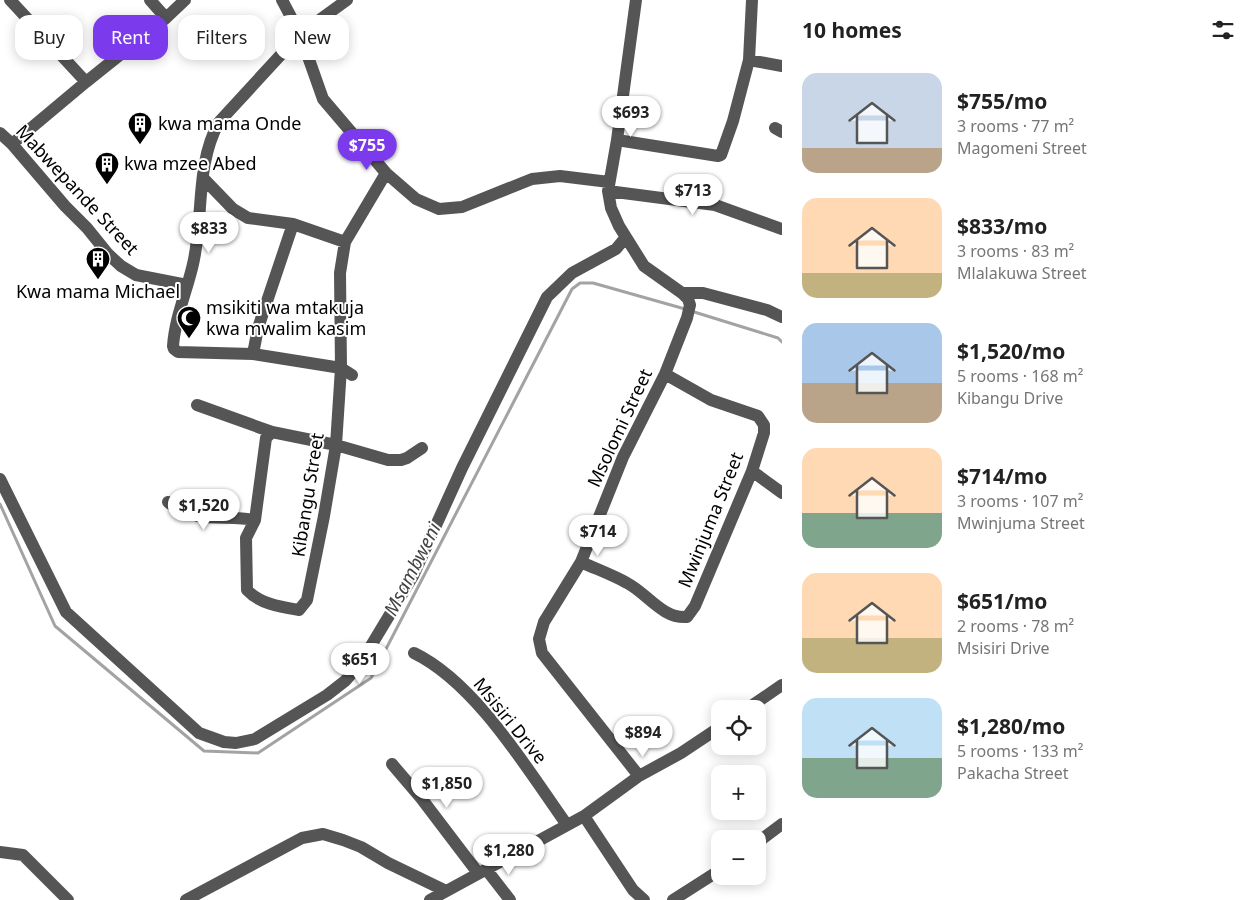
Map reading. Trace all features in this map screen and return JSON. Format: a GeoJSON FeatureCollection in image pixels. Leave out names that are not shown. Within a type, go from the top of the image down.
{"type":"FeatureCollection","features":[{"type":"Feature","properties":{"kind":"street"},"geometry":{"type":"LineString","coordinates":[[10,0],[86,82]]}},
{"type":"Feature","properties":{"kind":"street"},"geometry":{"type":"LineString","coordinates":[[150,0],[163,15]]}},
{"type":"Feature","properties":{"kind":"street"},"geometry":{"type":"LineString","coordinates":[[168,16],[185,0]]}},
{"type":"Feature","properties":{"kind":"street"},"geometry":{"type":"LineString","coordinates":[[282,0],[290,15]]}},
{"type":"Feature","properties":{"kind":"street"},"geometry":{"type":"LineString","coordinates":[[326,15],[347,0]]}},
{"type":"Feature","properties":{"kind":"street"},"geometry":{"type":"LineString","coordinates":[[636,0],[609,187],[612,208],[626,238],[644,266],[682,293],[703,293],[767,310],[782,317]]}},
{"type":"Feature","properties":{"kind":"street"},"geometry":{"type":"LineString","coordinates":[[617,140],[718,156],[723,151],[749,60],[752,0]]}},
{"type":"Feature","properties":{"kind":"street"},"geometry":{"type":"LineString","coordinates":[[12,144],[114,60]]}},
{"type":"Feature","properties":{"kind":"street"},"geometry":{"type":"LineString","coordinates":[[276,60],[219,122],[210,138],[203,178],[194,263],[178,316],[173,340],[174,349],[178,352],[192,353],[253,354],[340,368],[352,375]]}},
{"type":"Feature","properties":{"kind":"street"},"geometry":{"type":"LineString","coordinates":[[309,60],[323,99],[386,173],[416,199],[440,209],[462,207],[532,179],[560,176],[609,187],[715,205],[782,229]]}},
{"type":"Feature","properties":{"kind":"street"},"geometry":{"type":"LineString","coordinates":[[749,60],[782,66]]}},
{"type":"Feature","properties":{"kind":"street","name":"Mabwepande Street"},"geometry":{"type":"LineString","coordinates":[[0,133],[87,228],[108,254],[121,266],[136,274],[188,284]]}},
{"type":"Feature","properties":{"kind":"street","name":"Kibangu Street"},"geometry":{"type":"LineString","coordinates":[[272,432],[266,438],[255,520],[246,538],[247,590],[254,597],[281,607],[299,610],[307,600],[336,445],[340,368],[340,273],[346,242],[386,173]]}},
{"type":"Feature","properties":{"kind":"street"},"geometry":{"type":"LineString","coordinates":[[203,178],[232,209],[248,218],[293,224],[346,242]]}},
{"type":"Feature","properties":{"kind":"street"},"geometry":{"type":"LineString","coordinates":[[253,354],[258,328],[293,224]]}},
{"type":"Feature","properties":{"kind":"street"},"geometry":{"type":"LineString","coordinates":[[0,479],[66,612],[199,732],[224,742],[236,743],[256,739],[328,695],[345,681],[360,664],[414,576],[462,468],[547,297],[572,273],[616,249],[626,238]]}},
{"type":"Feature","properties":{"kind":"street","name":"Msolomi Street"},"geometry":{"type":"LineString","coordinates":[[639,776],[542,653],[540,639],[544,622],[581,562],[623,457],[665,374],[687,318],[690,304],[682,293]]}},
{"type":"Feature","properties":{"kind":"street","name":"Mwinjuma Street"},"geometry":{"type":"LineString","coordinates":[[581,562],[628,583],[662,610],[678,618],[687,617],[695,606],[752,471],[764,433],[764,425],[758,416],[711,400],[665,374]]}},
{"type":"Feature","properties":{"kind":"street"},"geometry":{"type":"LineString","coordinates":[[198,404],[272,432],[336,445],[388,460],[407,458],[422,448]]}},
{"type":"Feature","properties":{"kind":"street"},"geometry":{"type":"LineString","coordinates":[[752,471],[782,493]]}},
{"type":"Feature","properties":{"kind":"street"},"geometry":{"type":"LineString","coordinates":[[168,502],[174,507],[198,516],[214,519],[240,517],[255,520]]}},
{"type":"Feature","properties":{"kind":"street","name":"Msisiri Drive"},"geometry":{"type":"LineString","coordinates":[[414,653],[430,660],[465,691],[504,738],[567,825]]}},
{"type":"Feature","properties":{"kind":"street"},"geometry":{"type":"LineString","coordinates":[[760,700],[782,685]]}},
{"type":"Feature","properties":{"kind":"street"},"geometry":{"type":"LineString","coordinates":[[430,900],[584,816],[639,776],[681,753],[711,733]]}},
{"type":"Feature","properties":{"kind":"street"},"geometry":{"type":"LineString","coordinates":[[392,764],[482,871],[510,900]]}},
{"type":"Feature","properties":{"kind":"street"},"geometry":{"type":"LineString","coordinates":[[584,816],[633,890],[644,900]]}},
{"type":"Feature","properties":{"kind":"street"},"geometry":{"type":"LineString","coordinates":[[766,836],[782,824]]}},
{"type":"Feature","properties":{"kind":"street"},"geometry":{"type":"LineString","coordinates":[[186,900],[302,838],[323,834],[361,847],[388,863],[446,891]]}},
{"type":"Feature","properties":{"kind":"street"},"geometry":{"type":"LineString","coordinates":[[0,852],[23,855],[68,900]]}},
{"type":"Feature","properties":{"kind":"street"},"geometry":{"type":"LineString","coordinates":[[673,900],[711,876]]}},
{"type":"Feature","properties":{"kind":"waterway","name":"Msambweni"},"geometry":{"type":"LineString","coordinates":[[0,504],[55,626],[204,751],[258,753],[371,678],[572,289],[580,283],[593,283],[685,309]]}},
{"type":"Feature","properties":{"kind":"waterway","name":"Msambweni"},"geometry":{"type":"LineString","coordinates":[[691,311],[778,338],[782,342]]}},
{"type":"Feature","properties":{"kind":"place","name":"kwa mama Onde"},"geometry":{"type":"Point","coordinates":[140,145]}},
{"type":"Feature","properties":{"kind":"place","name":"kwa mzee Abed"},"geometry":{"type":"Point","coordinates":[107,185]}},
{"type":"Feature","properties":{"kind":"place","name":"Kwa mama Michael"},"geometry":{"type":"Point","coordinates":[98,280]}},
{"type":"Feature","properties":{"kind":"place","name":"msikiti wa mtakuja kwa mwalim kasim"},"geometry":{"type":"Point","coordinates":[189,339]}}]}
